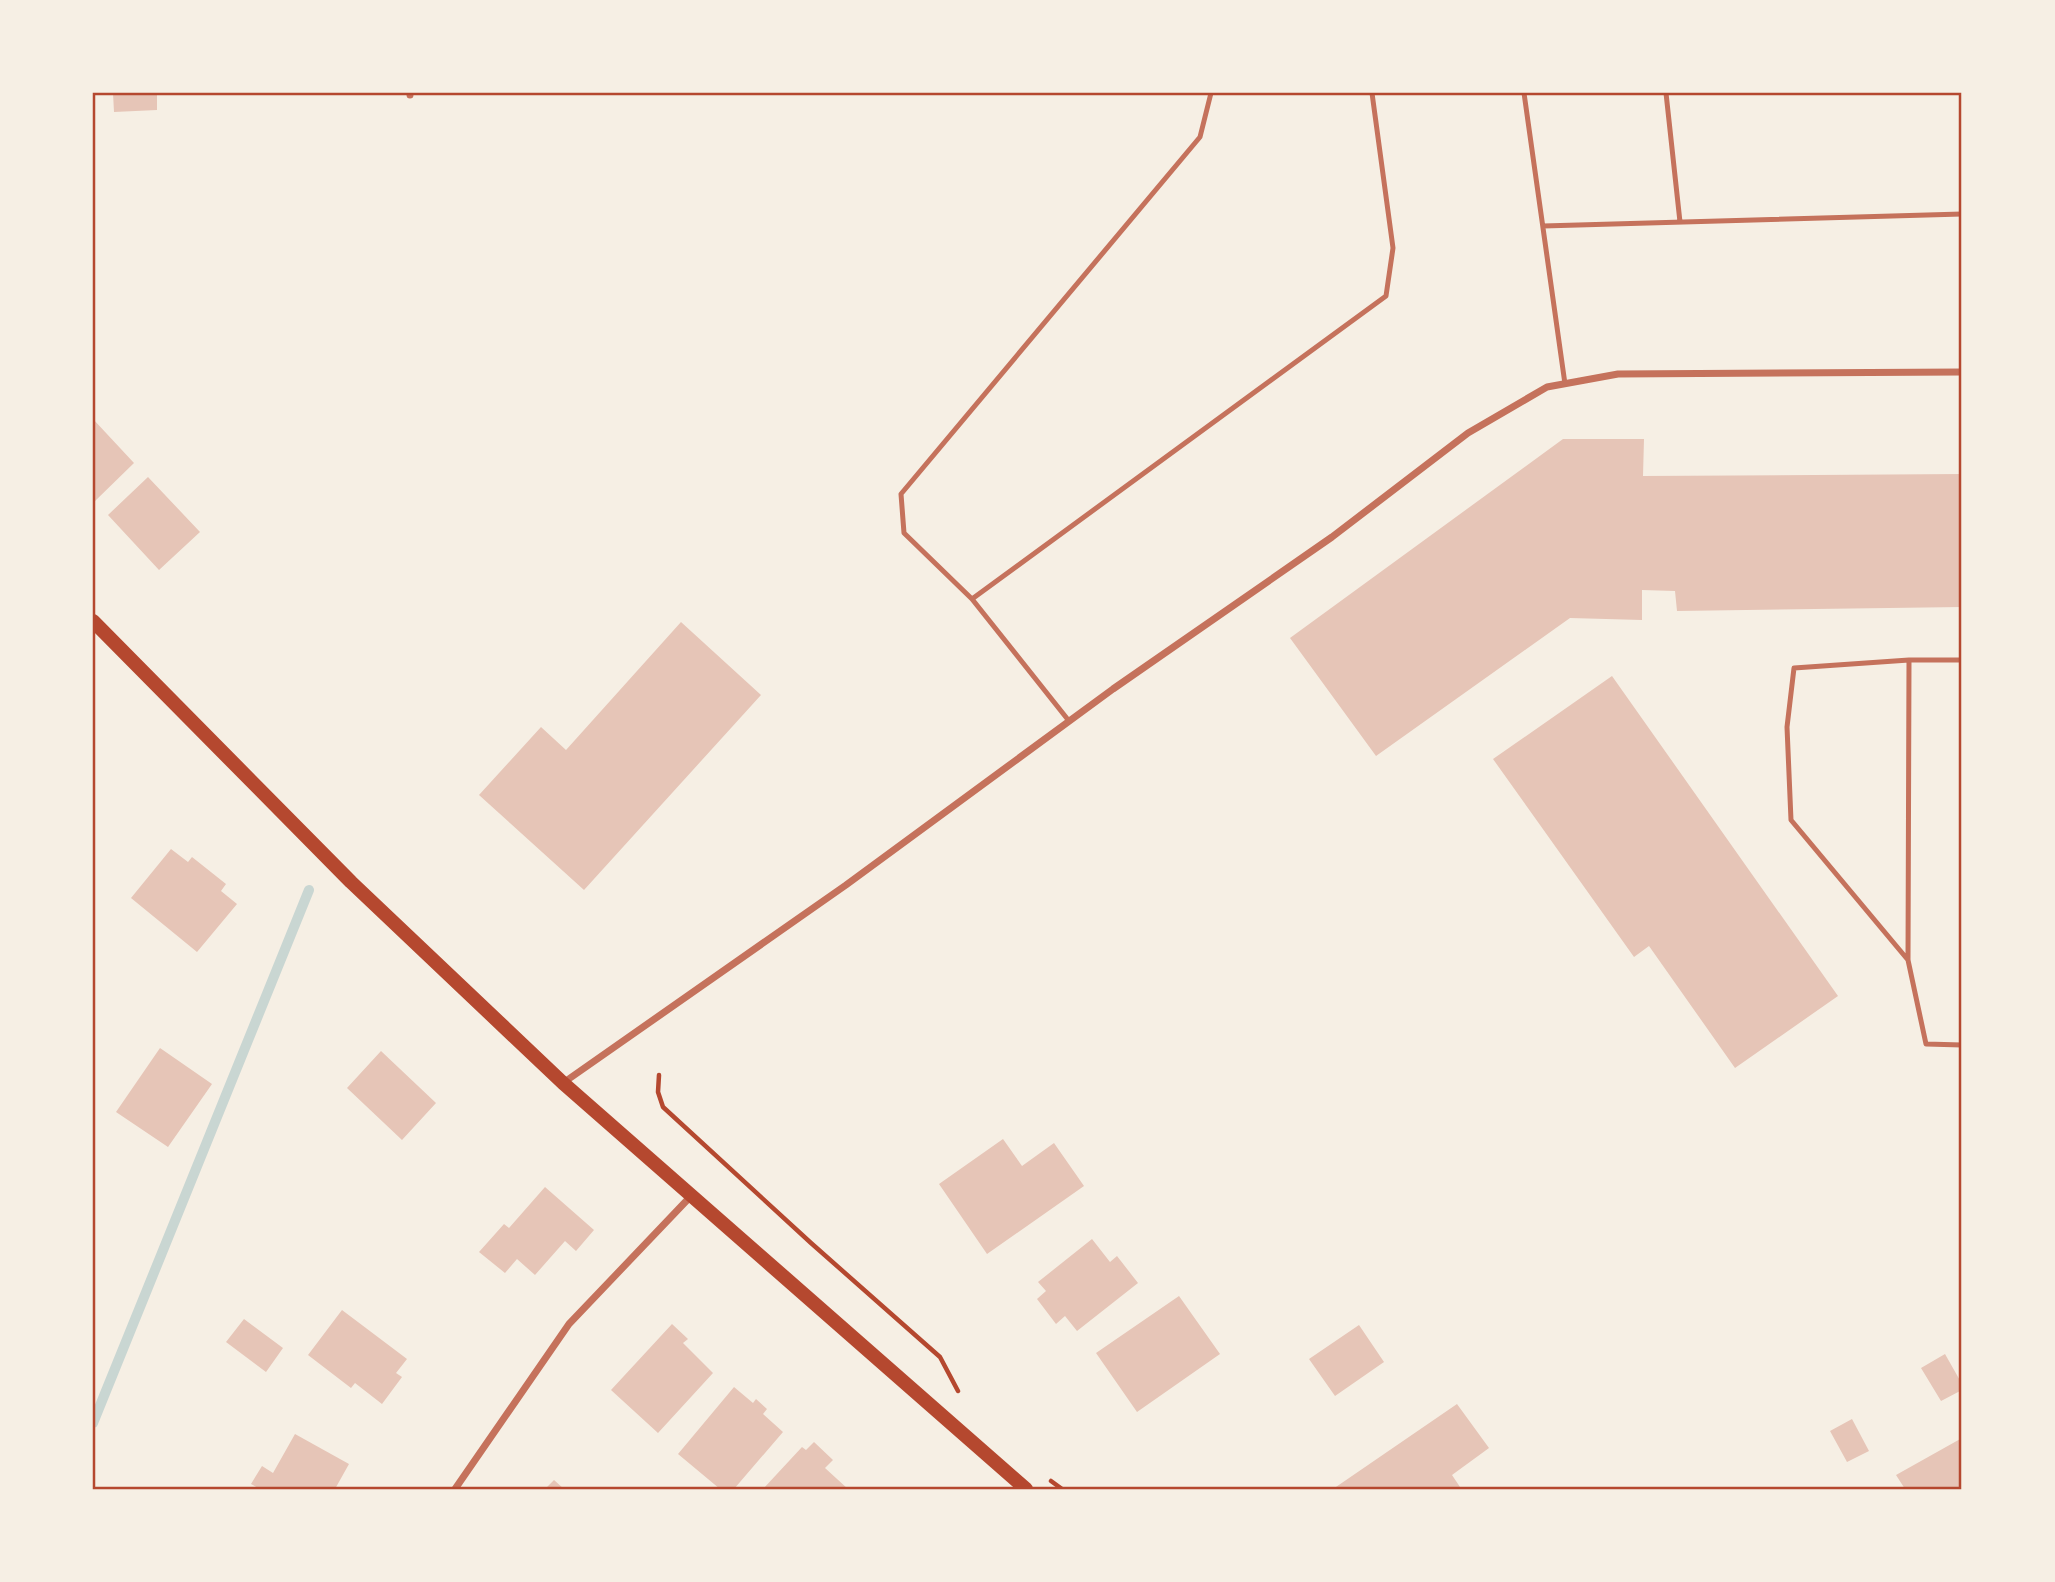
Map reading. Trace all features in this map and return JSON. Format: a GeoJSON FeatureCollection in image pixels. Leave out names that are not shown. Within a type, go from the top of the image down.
{"type":"FeatureCollection","features":[{"type":"Feature","properties":{"kind":"main road"},"geometry":{"type":"LineString","coordinates":[[93,621],[351,882],[563,1083],[1026,1489]]}},
{"type":"Feature","properties":{"kind":"street"},"geometry":{"type":"LineString","coordinates":[[563,1083],[846,886],[1069,722],[1332,537],[1468,433],[1547,387],[1618,374],[1962,372]]}},
{"type":"Feature","properties":{"kind":"street"},"geometry":{"type":"LineString","coordinates":[[455,1489],[569,1324],[692,1195]]}},
{"type":"Feature","properties":{"kind":"lane"},"geometry":{"type":"LineString","coordinates":[[1069,722],[972,599],[904,533],[901,494],[1200,137],[1211,93]]}},
{"type":"Feature","properties":{"kind":"lane"},"geometry":{"type":"LineString","coordinates":[[972,599],[1386,296],[1393,248],[1372,93]]}},
{"type":"Feature","properties":{"kind":"lane"},"geometry":{"type":"LineString","coordinates":[[1524,93],[1565,384]]}},
{"type":"Feature","properties":{"kind":"lane"},"geometry":{"type":"LineString","coordinates":[[1666,93],[1680,222]]}},
{"type":"Feature","properties":{"kind":"lane"},"geometry":{"type":"LineString","coordinates":[[1543,226],[1962,214]]}},
{"type":"Feature","properties":{"kind":"lane"},"geometry":{"type":"LineString","coordinates":[[1909,660],[1908,960],[1926,1044],[1962,1045]]}},
{"type":"Feature","properties":{"kind":"lane"},"geometry":{"type":"LineString","coordinates":[[1908,960],[1791,820],[1787,727],[1794,668],[1909,660],[1962,660]]}},
{"type":"Feature","properties":{"kind":"path"},"geometry":{"type":"LineString","coordinates":[[659,1075],[658,1092],[663,1107],[940,1357],[958,1393]]}},
{"type":"Feature","properties":{"kind":"path"},"geometry":{"type":"LineString","coordinates":[[1042,1474],[1062,1489]]}},
{"type":"Feature","properties":{"kind":"building"},"geometry":{"type":"Polygon","coordinates":[[[113,93],[157,93],[157,110],[114,112],[113,93]]]}},
{"type":"Feature","properties":{"kind":"building"},"geometry":{"type":"Polygon","coordinates":[[[93,419],[134,463],[93,503],[93,419]]]}},
{"type":"Feature","properties":{"kind":"building"},"geometry":{"type":"Polygon","coordinates":[[[1563,439],[1644,439],[1643,476],[1962,474],[1962,607],[1677,611],[1675,591],[1642,590],[1642,620],[1570,618],[1376,756],[1290,638],[1563,439]]]}},
{"type":"Feature","properties":{"kind":"building"},"geometry":{"type":"Polygon","coordinates":[[[148,477],[200,532],[159,570],[108,515],[148,477]]]}},
{"type":"Feature","properties":{"kind":"building"},"geometry":{"type":"Polygon","coordinates":[[[681,622],[761,695],[584,890],[479,795],[541,727],[566,750],[681,622]]]}},
{"type":"Feature","properties":{"kind":"building"},"geometry":{"type":"Polygon","coordinates":[[[1612,676],[1838,996],[1735,1068],[1649,946],[1634,957],[1493,759],[1612,676]]]}},
{"type":"Feature","properties":{"kind":"building"},"geometry":{"type":"Polygon","coordinates":[[[171,849],[188,862],[192,857],[226,884],[221,891],[237,904],[197,952],[131,898],[171,849]]]}},
{"type":"Feature","properties":{"kind":"building"},"geometry":{"type":"Polygon","coordinates":[[[160,1048],[212,1084],[168,1147],[116,1112],[160,1048]]]}},
{"type":"Feature","properties":{"kind":"building"},"geometry":{"type":"Polygon","coordinates":[[[381,1051],[436,1103],[402,1140],[347,1088],[381,1051]]]}},
{"type":"Feature","properties":{"kind":"building"},"geometry":{"type":"Polygon","coordinates":[[[1003,1139],[1022,1166],[1054,1143],[1084,1186],[987,1254],[939,1184],[1003,1139]]]}},
{"type":"Feature","properties":{"kind":"building"},"geometry":{"type":"Polygon","coordinates":[[[545,1187],[594,1230],[576,1251],[565,1241],[535,1275],[517,1259],[505,1273],[479,1252],[504,1224],[509,1228],[545,1187]]]}},
{"type":"Feature","properties":{"kind":"building"},"geometry":{"type":"Polygon","coordinates":[[[1092,1239],[1110,1262],[1117,1256],[1138,1283],[1077,1331],[1065,1316],[1056,1324],[1037,1299],[1046,1291],[1038,1282],[1092,1239]]]}},
{"type":"Feature","properties":{"kind":"building"},"geometry":{"type":"Polygon","coordinates":[[[1179,1296],[1220,1354],[1137,1412],[1096,1353],[1179,1296]]]}},
{"type":"Feature","properties":{"kind":"building"},"geometry":{"type":"Polygon","coordinates":[[[342,1310],[407,1359],[396,1373],[402,1377],[382,1404],[355,1383],[351,1388],[308,1355],[342,1310]]]}},
{"type":"Feature","properties":{"kind":"building"},"geometry":{"type":"Polygon","coordinates":[[[244,1319],[283,1348],[266,1372],[226,1342],[244,1319]]]}},
{"type":"Feature","properties":{"kind":"building"},"geometry":{"type":"Polygon","coordinates":[[[672,1324],[688,1339],[683,1343],[713,1373],[658,1433],[611,1390],[672,1324]]]}},
{"type":"Feature","properties":{"kind":"building"},"geometry":{"type":"Polygon","coordinates":[[[1359,1325],[1384,1362],[1335,1396],[1309,1359],[1359,1325]]]}},
{"type":"Feature","properties":{"kind":"building"},"geometry":{"type":"Polygon","coordinates":[[[1945,1354],[1962,1384],[1962,1390],[1941,1401],[1921,1368],[1945,1354]]]}},
{"type":"Feature","properties":{"kind":"building"},"geometry":{"type":"Polygon","coordinates":[[[734,1387],[753,1403],[756,1399],[767,1409],[763,1414],[783,1432],[734,1489],[720,1489],[678,1454],[734,1387]]]}},
{"type":"Feature","properties":{"kind":"building"},"geometry":{"type":"Polygon","coordinates":[[[1457,1404],[1489,1448],[1452,1475],[1460,1487],[1333,1489],[1457,1404]]]}},
{"type":"Feature","properties":{"kind":"building"},"geometry":{"type":"Polygon","coordinates":[[[1852,1419],[1869,1451],[1847,1462],[1830,1431],[1852,1419]]]}},
{"type":"Feature","properties":{"kind":"building"},"geometry":{"type":"Polygon","coordinates":[[[295,1434],[349,1464],[335,1489],[260,1489],[251,1484],[262,1466],[273,1473],[295,1434]]]}},
{"type":"Feature","properties":{"kind":"building"},"geometry":{"type":"Polygon","coordinates":[[[1962,1438],[1962,1489],[1905,1489],[1896,1475],[1962,1438]]]}},
{"type":"Feature","properties":{"kind":"building"},"geometry":{"type":"Polygon","coordinates":[[[814,1442],[833,1460],[825,1468],[848,1489],[763,1489],[802,1447],[806,1450],[814,1442]]]}},
{"type":"Feature","properties":{"kind":"building"},"geometry":{"type":"Polygon","coordinates":[[[554,1480],[564,1489],[545,1489],[554,1480]]]}},
{"type":"Feature","properties":{"kind":"waterway"},"geometry":{"type":"LineString","coordinates":[[93,1423],[309,890]]}}]}
